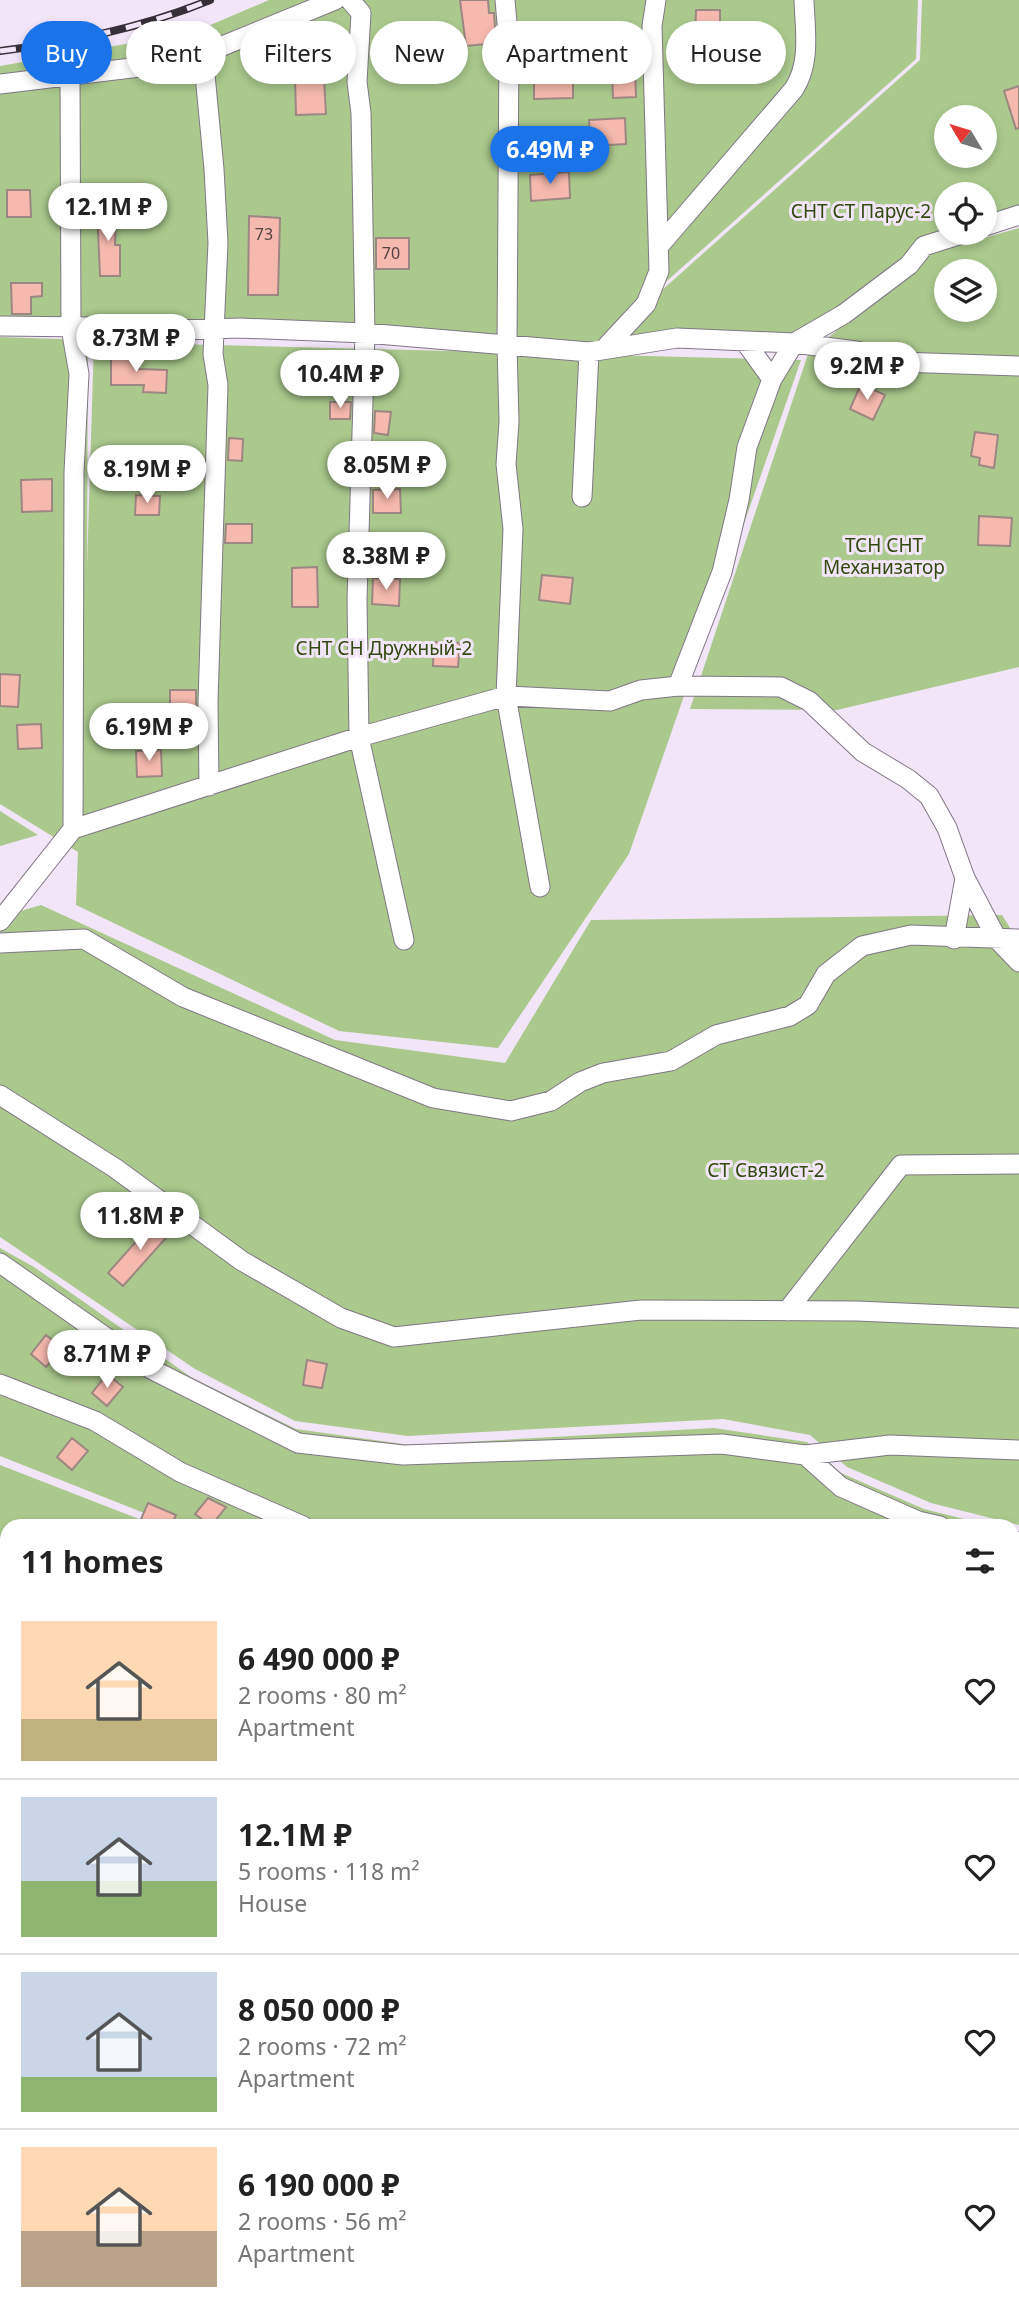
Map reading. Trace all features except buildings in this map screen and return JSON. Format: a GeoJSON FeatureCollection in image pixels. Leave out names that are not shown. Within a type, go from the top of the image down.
{"type":"FeatureCollection","features":[{"type":"Feature","properties":{"kind":"street"},"geometry":{"type":"LineString","coordinates":[[226,45],[335,0]]}},
{"type":"Feature","properties":{"kind":"street"},"geometry":{"type":"LineString","coordinates":[[351,0],[361,13],[357,82],[365,333],[357,600],[359,737],[404,940]]}},
{"type":"Feature","properties":{"kind":"street"},"geometry":{"type":"LineString","coordinates":[[505,0],[509,44],[509,422],[506,464],[513,529],[506,696],[540,887]]}},
{"type":"Feature","properties":{"kind":"street"},"geometry":{"type":"LineString","coordinates":[[582,496],[598,349],[646,304],[659,271],[652,26],[656,0]]}},
{"type":"Feature","properties":{"kind":"street"},"geometry":{"type":"LineString","coordinates":[[659,246],[794,89],[806,60],[804,0]]}},
{"type":"Feature","properties":{"kind":"street"},"geometry":{"type":"LineString","coordinates":[[0,84],[21,81]]}},
{"type":"Feature","properties":{"kind":"street"},"geometry":{"type":"LineString","coordinates":[[69,84],[71,328],[79,374],[74,486],[73,829]]}},
{"type":"Feature","properties":{"kind":"street"},"geometry":{"type":"LineString","coordinates":[[205,84],[218,243],[213,354],[219,385],[208,702],[209,786]]}},
{"type":"Feature","properties":{"kind":"street"},"geometry":{"type":"LineString","coordinates":[[997,222],[1019,215]]}},
{"type":"Feature","properties":{"kind":"street"},"geometry":{"type":"LineString","coordinates":[[678,686],[722,572],[739,500],[747,447],[772,379],[794,343],[844,314],[909,265],[924,246],[934,243]]}},
{"type":"Feature","properties":{"kind":"street"},"geometry":{"type":"LineString","coordinates":[[0,326],[88,327],[113,332],[240,328],[365,333],[507,345],[598,349],[677,338],[794,343],[856,351],[899,362],[1019,366]]}},
{"type":"Feature","properties":{"kind":"street"},"geometry":{"type":"LineString","coordinates":[[746,343],[772,379]]}},
{"type":"Feature","properties":{"kind":"street"},"geometry":{"type":"LineString","coordinates":[[0,921],[73,829],[359,737],[506,696],[610,701],[640,690],[678,686],[781,687],[810,701],[863,752],[908,779],[929,796],[947,828],[965,878],[997,939],[1019,962]]}},
{"type":"Feature","properties":{"kind":"street"},"geometry":{"type":"LineString","coordinates":[[954,939],[965,878]]}},
{"type":"Feature","properties":{"kind":"street"},"geometry":{"type":"LineString","coordinates":[[0,943],[84,939],[183,996],[433,1098],[511,1111],[551,1101],[580,1082],[603,1073],[671,1061],[716,1035],[790,1016],[808,1005],[826,974],[862,946],[911,935],[1019,940]]}},
{"type":"Feature","properties":{"kind":"street"},"geometry":{"type":"LineString","coordinates":[[0,1095],[115,1168],[242,1261],[341,1318],[394,1337],[641,1310],[1019,1318]]}},
{"type":"Feature","properties":{"kind":"street"},"geometry":{"type":"LineString","coordinates":[[787,1311],[901,1165],[1019,1164]]}},
{"type":"Feature","properties":{"kind":"street"},"geometry":{"type":"LineString","coordinates":[[0,1263],[151,1368],[298,1443],[403,1455],[722,1444],[805,1455],[890,1445],[1019,1450]]}},
{"type":"Feature","properties":{"kind":"street"},"geometry":{"type":"LineString","coordinates":[[0,1384],[95,1421],[180,1472],[287,1519]]}},
{"type":"Feature","properties":{"kind":"street"},"geometry":{"type":"LineString","coordinates":[[805,1455],[841,1488],[913,1519]]}},
{"type":"Feature","properties":{"kind":"green space"},"geometry":{"type":"Polygon","coordinates":[[[269,0],[918,0],[916,59],[594,346],[0,332],[0,66],[21,62],[21,84],[112,84],[112,46],[126,44],[126,84],[226,84],[226,21],[220,21],[269,0]]]}},
{"type":"Feature","properties":{"kind":"green space","name":"СНТ СТ Парус-2"},"geometry":{"type":"Polygon","coordinates":[[[922,0],[1019,0],[1019,224],[997,231],[997,182],[934,182],[934,245],[948,245],[928,251],[803,352],[605,341],[920,60],[922,0]]]}},
{"type":"Feature","properties":{"kind":"green space","name":"ТСН СНТ Механизатор"},"geometry":{"type":"Polygon","coordinates":[[[1019,228],[1019,667],[837,710],[690,709],[808,354],[931,253],[959,245],[997,245],[997,234],[1019,228]]]}},
{"type":"Feature","properties":{"kind":"green space","name":"СНТ СН Дружный-2"},"geometry":{"type":"Polygon","coordinates":[[[0,337],[88,340],[87,566],[94,342],[801,360],[629,854],[498,1048],[339,1031],[76,905],[78,852],[0,804],[0,337]]]}},
{"type":"Feature","properties":{"kind":"green space"},"geometry":{"type":"Polygon","coordinates":[[[0,811],[38,835],[0,846],[0,811]]]}},
{"type":"Feature","properties":{"kind":"green space","name":"СТ Связист-2"},"geometry":{"type":"Polygon","coordinates":[[[41,905],[335,1040],[505,1063],[591,920],[1002,915],[1019,942],[1019,1519],[995,1519],[931,1503],[847,1467],[810,1435],[723,1419],[408,1436],[295,1421],[195,1369],[0,1237],[0,917],[41,905]]]}},
{"type":"Feature","properties":{"kind":"green space"},"geometry":{"type":"Polygon","coordinates":[[[0,1248],[34,1267],[191,1377],[296,1429],[410,1445],[714,1428],[807,1442],[841,1473],[924,1509],[964,1519],[159,1519],[0,1456],[0,1248]]]}},
{"type":"Feature","properties":{"kind":"green space"},"geometry":{"type":"Polygon","coordinates":[[[0,1465],[139,1519],[0,1519],[0,1465]]]}},
{"type":"Feature","properties":{"kind":"railway"},"geometry":{"type":"LineString","coordinates":[[0,51],[106,33],[159,19],[210,0]]}}]}
